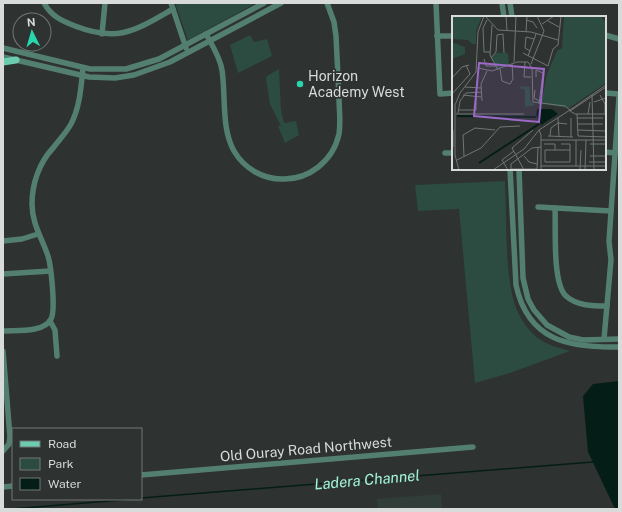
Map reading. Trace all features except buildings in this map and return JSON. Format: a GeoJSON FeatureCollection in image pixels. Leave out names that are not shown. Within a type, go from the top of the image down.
{"type":"FeatureCollection","features":[{"type":"Feature","properties":{"kind":"main road"},"geometry":{"type":"LineString","coordinates":[[3,62],[16,60]]}},
{"type":"Feature","properties":{"kind":"street"},"geometry":{"type":"LineString","coordinates":[[44,3],[59,20],[79,28],[102,34],[116,34],[134,30],[173,9]]}},
{"type":"Feature","properties":{"kind":"street"},"geometry":{"type":"LineString","coordinates":[[102,34],[104,3]]}},
{"type":"Feature","properties":{"kind":"street"},"geometry":{"type":"LineString","coordinates":[[171,3],[185,45],[189,52]]}},
{"type":"Feature","properties":{"kind":"street"},"geometry":{"type":"LineString","coordinates":[[3,48],[83,68],[108,70],[134,67],[159,59],[264,3]]}},
{"type":"Feature","properties":{"kind":"street"},"geometry":{"type":"LineString","coordinates":[[3,57],[82,76],[107,78],[134,75],[161,66],[281,3]]}},
{"type":"Feature","properties":{"kind":"street"},"geometry":{"type":"LineString","coordinates":[[206,34],[219,58],[222,69],[227,131],[233,149],[245,164],[255,172],[267,177],[286,179],[304,175],[321,165],[333,151],[339,133],[336,36],[333,20],[327,3]]}},
{"type":"Feature","properties":{"kind":"street"},"geometry":{"type":"LineString","coordinates":[[436,3],[440,94],[452,93]]}},
{"type":"Feature","properties":{"kind":"street"},"geometry":{"type":"LineString","coordinates":[[502,3],[504,16]]}},
{"type":"Feature","properties":{"kind":"street"},"geometry":{"type":"LineString","coordinates":[[510,3],[512,16]]}},
{"type":"Feature","properties":{"kind":"street"},"geometry":{"type":"LineString","coordinates":[[606,35],[619,39]]}},
{"type":"Feature","properties":{"kind":"street"},"geometry":{"type":"LineString","coordinates":[[437,36],[452,36]]}},
{"type":"Feature","properties":{"kind":"street"},"geometry":{"type":"LineString","coordinates":[[3,331],[40,328],[50,321],[53,312],[48,256],[38,234],[32,210],[35,182],[44,160],[67,130],[74,117],[79,102],[83,68]]}},
{"type":"Feature","properties":{"kind":"street"},"geometry":{"type":"LineString","coordinates":[[604,339],[611,260],[609,240],[619,96],[606,93]]}},
{"type":"Feature","properties":{"kind":"street"},"geometry":{"type":"LineString","coordinates":[[606,152],[615,153]]}},
{"type":"Feature","properties":{"kind":"street"},"geometry":{"type":"LineString","coordinates":[[445,153],[452,153]]}},
{"type":"Feature","properties":{"kind":"street"},"geometry":{"type":"LineString","coordinates":[[510,170],[516,285],[518,294],[528,315],[542,330],[562,342],[584,347],[619,347]]}},
{"type":"Feature","properties":{"kind":"street"},"geometry":{"type":"LineString","coordinates":[[519,170],[524,278],[528,299],[540,318],[557,331],[569,337],[583,340],[619,339]]}},
{"type":"Feature","properties":{"kind":"street"},"geometry":{"type":"LineString","coordinates":[[538,207],[611,212]]}},
{"type":"Feature","properties":{"kind":"street"},"geometry":{"type":"LineString","coordinates":[[555,208],[558,283],[566,296],[577,303],[607,306]]}},
{"type":"Feature","properties":{"kind":"street"},"geometry":{"type":"LineString","coordinates":[[3,241],[22,239],[38,234]]}},
{"type":"Feature","properties":{"kind":"street"},"geometry":{"type":"LineString","coordinates":[[3,274],[50,271]]}},
{"type":"Feature","properties":{"kind":"street"},"geometry":{"type":"LineString","coordinates":[[50,321],[55,330],[57,356]]}},
{"type":"Feature","properties":{"kind":"street"},"geometry":{"type":"LineString","coordinates":[[3,351],[10,437],[5,449]]}},
{"type":"Feature","properties":{"kind":"street","name":"Old Ouray Road Northwest"},"geometry":{"type":"LineString","coordinates":[[142,475],[472,447]]}},
{"type":"Feature","properties":{"kind":"shaded area"},"geometry":{"type":"Polygon","coordinates":[[[441,494],[442,509],[378,509],[377,499],[441,494]]]}},
{"type":"Feature","properties":{"kind":"green space"},"geometry":{"type":"Polygon","coordinates":[[[175,3],[256,3],[188,40],[175,3]]]}},
{"type":"Feature","properties":{"kind":"green space"},"geometry":{"type":"Polygon","coordinates":[[[250,35],[254,42],[267,39],[272,56],[238,73],[230,45],[250,35]]]}},
{"type":"Feature","properties":{"kind":"green space"},"geometry":{"type":"Polygon","coordinates":[[[279,69],[281,110],[284,123],[296,121],[299,135],[285,143],[278,126],[281,126],[270,104],[266,79],[267,76],[279,69]]]}},
{"type":"Feature","properties":{"kind":"green space"},"geometry":{"type":"Polygon","coordinates":[[[505,181],[508,265],[513,297],[517,310],[526,326],[539,339],[550,345],[570,351],[510,373],[475,383],[459,209],[418,211],[415,185],[505,181]]]}},
{"type":"Feature","properties":{"kind":"water"},"geometry":{"type":"Polygon","coordinates":[[[619,381],[619,509],[615,509],[588,452],[583,396],[593,384],[619,381]]]}},
{"type":"Feature","properties":{"kind":"waterway","name":"Ladera Channel"},"geometry":{"type":"LineString","coordinates":[[142,498],[593,462]]}},
{"type":"Feature","properties":{"kind":"waterway","name":"Ladera Channel"},"geometry":{"type":"LineString","coordinates":[[11,509],[122,500]]}},
{"type":"Feature","properties":{"kind":"place","name":"Horizon Academy West"},"geometry":{"type":"Point","coordinates":[300,84]}}]}
